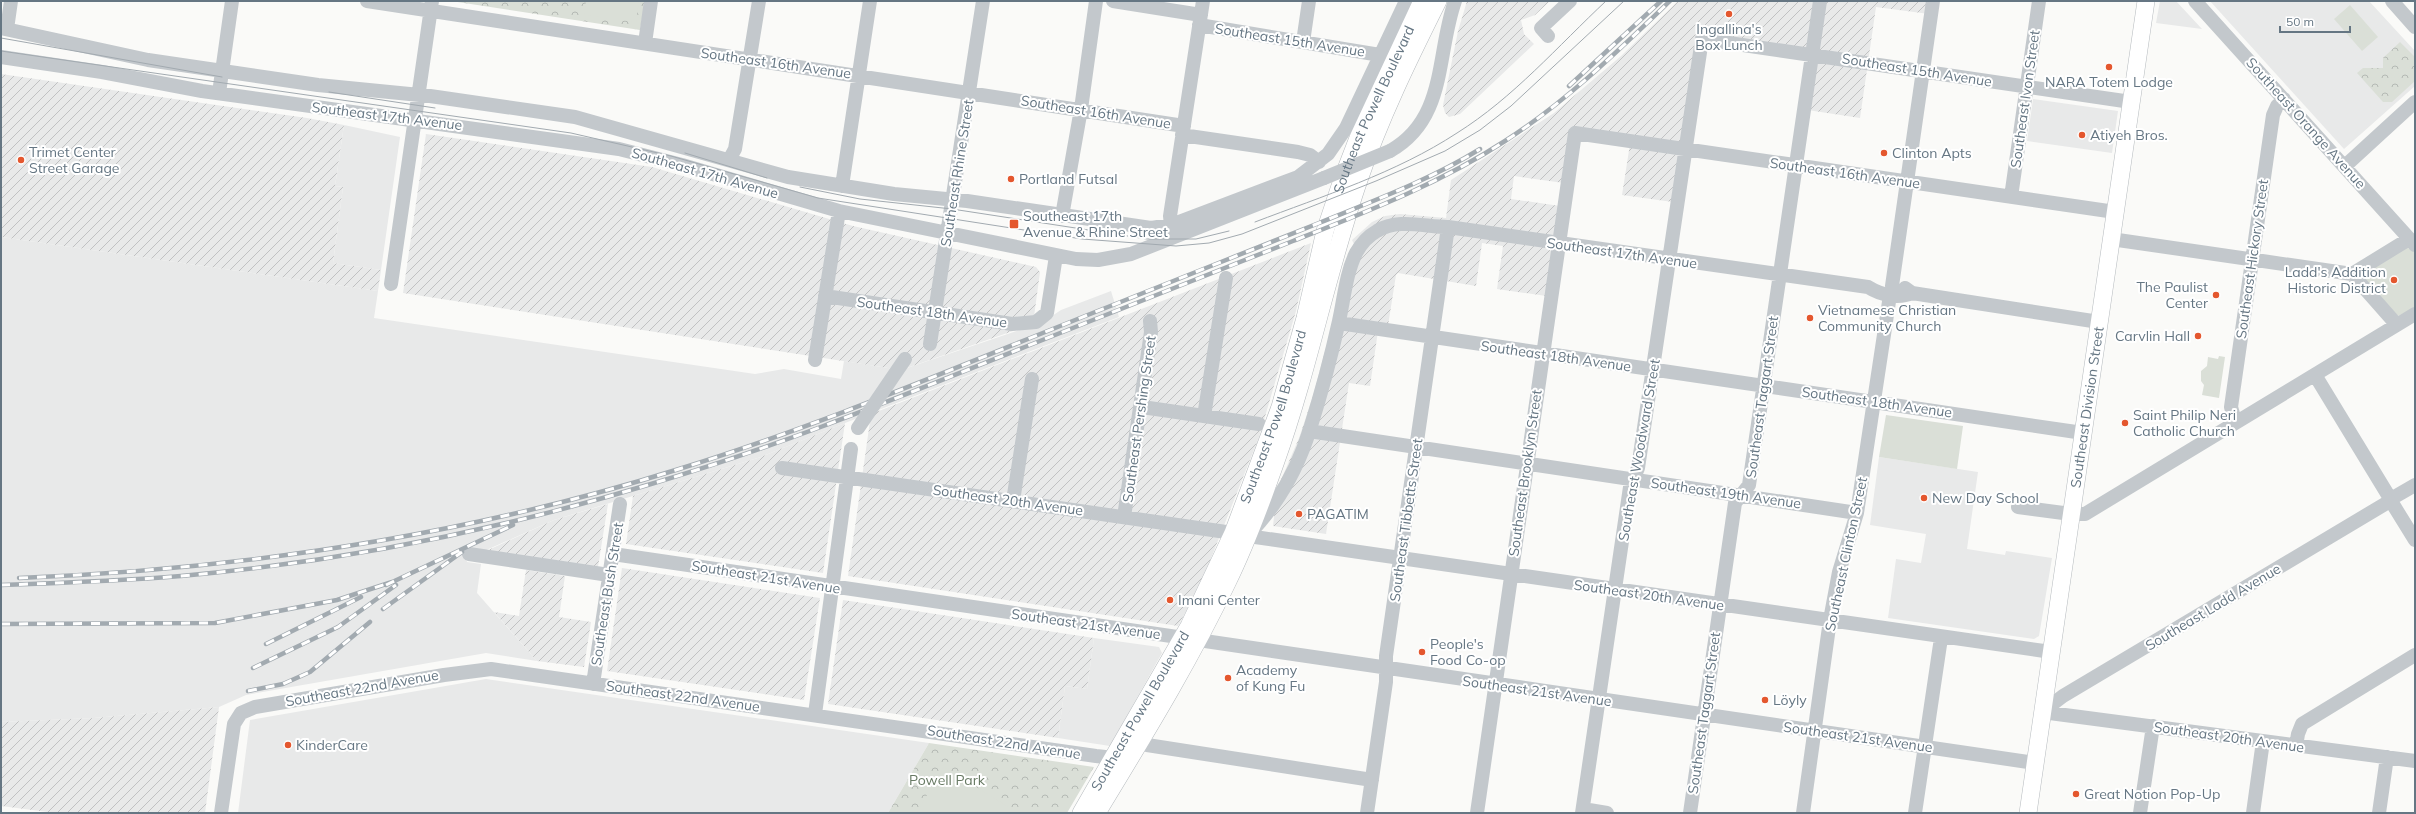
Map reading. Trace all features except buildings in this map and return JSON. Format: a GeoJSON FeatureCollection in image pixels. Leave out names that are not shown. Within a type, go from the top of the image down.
{"type":"FeatureCollection","features":[{"type":"Feature","properties":{"kind":"main road","name":"Southeast Powell Boulevard"},"geometry":{"type":"LineString","coordinates":[[1097,813],[1118,765],[1190,639],[1229,579],[1305,318],[1325,232],[1343,177],[1422,1]]}},
{"type":"Feature","properties":{"kind":"main road","name":"Southeast Powell Boulevard"},"geometry":{"type":"LineString","coordinates":[[1241,534],[1290,420],[1305,371],[1334,260],[1359,178],[1386,112],[1438,1]]}},
{"type":"Feature","properties":{"kind":"main road","name":"Southeast Division Street"},"geometry":{"type":"LineString","coordinates":[[2028,813],[2146,1]]}},
{"type":"Feature","properties":{"kind":"main road","name":"Southeast Powell Boulevard"},"geometry":{"type":"LineString","coordinates":[[1081,813],[1118,765]]}},
{"type":"Feature","properties":{"kind":"street"},"geometry":{"type":"LineString","coordinates":[[4,28],[11,1]]}},
{"type":"Feature","properties":{"kind":"street"},"geometry":{"type":"LineString","coordinates":[[219,93],[232,1]]}},
{"type":"Feature","properties":{"kind":"street","name":"Southeast 16th Avenue"},"geometry":{"type":"LineString","coordinates":[[368,1],[431,6],[645,43],[1081,109],[1298,152],[1310,155],[1319,162]]}},
{"type":"Feature","properties":{"kind":"street"},"geometry":{"type":"LineString","coordinates":[[645,43],[651,1]]}},
{"type":"Feature","properties":{"kind":"street"},"geometry":{"type":"LineString","coordinates":[[729,160],[735,149],[758,1]]}},
{"type":"Feature","properties":{"kind":"street"},"geometry":{"type":"LineString","coordinates":[[842,186],[870,1]]}},
{"type":"Feature","properties":{"kind":"street","name":"Southeast Rhine Street"},"geometry":{"type":"LineString","coordinates":[[930,344],[983,1]]}},
{"type":"Feature","properties":{"kind":"street"},"geometry":{"type":"LineString","coordinates":[[1062,216],[1081,109],[1096,1]]}},
{"type":"Feature","properties":{"kind":"street","name":"Southeast 15th Avenue"},"geometry":{"type":"LineString","coordinates":[[1113,1],[1201,14],[1303,42],[1380,56]]}},
{"type":"Feature","properties":{"kind":"street"},"geometry":{"type":"LineString","coordinates":[[1303,42],[1309,1]]}},
{"type":"Feature","properties":{"kind":"street","name":"Southeast 17th Avenue"},"geometry":{"type":"LineString","coordinates":[[4,28],[148,60],[318,85],[418,95],[574,118],[729,160],[776,175],[842,186],[953,199],[1151,228],[1170,225],[1294,179],[1319,162],[1333,148],[1342,133],[1406,1]]}},
{"type":"Feature","properties":{"kind":"street","name":"Southeast 17th Avenue"},"geometry":{"type":"LineString","coordinates":[[1,57],[102,72],[157,84],[415,121],[479,128],[619,149],[682,165],[839,211],[1056,256],[1098,260],[1131,254],[1324,178],[1390,150],[1417,130],[1432,103],[1446,32],[1455,1]]}},
{"type":"Feature","properties":{"kind":"street"},"geometry":{"type":"LineString","coordinates":[[1548,36],[1541,28],[1570,1]]}},
{"type":"Feature","properties":{"kind":"street","name":"Southeast Taggart Street"},"geometry":{"type":"LineString","coordinates":[[1690,813],[1735,503],[1749,485],[1820,1]]}},
{"type":"Feature","properties":{"kind":"street","name":"Southeast Clinton Street"},"geometry":{"type":"LineString","coordinates":[[1803,813],[1830,620],[1839,572],[1858,513],[1873,401],[1891,290],[1933,1]]}},
{"type":"Feature","properties":{"kind":"street","name":"Southeast Ivon Street"},"geometry":{"type":"LineString","coordinates":[[2011,197],[2039,1]]}},
{"type":"Feature","properties":{"kind":"street","name":"Southeast Orange Avenue"},"geometry":{"type":"LineString","coordinates":[[2195,1],[2412,242]]}},
{"type":"Feature","properties":{"kind":"street"},"geometry":{"type":"LineString","coordinates":[[2392,1],[2415,27]]}},
{"type":"Feature","properties":{"kind":"street"},"geometry":{"type":"LineString","coordinates":[[391,284],[431,6]]}},
{"type":"Feature","properties":{"kind":"street"},"geometry":{"type":"LineString","coordinates":[[1170,225],[1170,216],[1201,14]]}},
{"type":"Feature","properties":{"kind":"street","name":"Southeast 15th Avenue"},"geometry":{"type":"LineString","coordinates":[[1702,39],[2131,102]]}},
{"type":"Feature","properties":{"kind":"street","name":"Southeast Woodward Street"},"geometry":{"type":"LineString","coordinates":[[1582,811],[1630,487],[1638,468],[1654,370],[1702,39]]}},
{"type":"Feature","properties":{"kind":"street","name":"Southeast Hickory Street"},"geometry":{"type":"LineString","coordinates":[[2235,422],[2232,407],[2273,115],[2277,106],[2284,99]]}},
{"type":"Feature","properties":{"kind":"street"},"geometry":{"type":"LineString","coordinates":[[2345,166],[2415,102]]}},
{"type":"Feature","properties":{"kind":"street","name":"Southeast 16th Avenue"},"geometry":{"type":"LineString","coordinates":[[1575,133],[2115,212]]}},
{"type":"Feature","properties":{"kind":"street","name":"Southeast Brooklyn Street"},"geometry":{"type":"LineString","coordinates":[[1477,813],[1526,464],[1575,133]]}},
{"type":"Feature","properties":{"kind":"street"},"geometry":{"type":"LineString","coordinates":[[815,360],[839,211]]}},
{"type":"Feature","properties":{"kind":"street","name":"Southeast 17th Avenue"},"geometry":{"type":"LineString","coordinates":[[1339,323],[1352,263],[1362,244],[1377,231],[1391,226],[1406,224],[1448,227],[1868,287],[1879,284],[1891,290],[1904,288],[1912,293],[2099,322]]}},
{"type":"Feature","properties":{"kind":"street","name":"Southeast Tibbetts Street"},"geometry":{"type":"LineString","coordinates":[[1367,813],[1386,682],[1386,668],[1401,558],[1448,227]]}},
{"type":"Feature","properties":{"kind":"street"},"geometry":{"type":"LineString","coordinates":[[2111,239],[2252,258],[2352,274],[2412,242]]}},
{"type":"Feature","properties":{"kind":"street","name":"Southeast 18th Avenue"},"geometry":{"type":"LineString","coordinates":[[825,296],[1012,324],[1039,320],[1047,313],[1056,256]]}},
{"type":"Feature","properties":{"kind":"street"},"geometry":{"type":"LineString","coordinates":[[2352,274],[2397,326]]}},
{"type":"Feature","properties":{"kind":"street"},"geometry":{"type":"LineString","coordinates":[[1204,416],[1226,278]]}},
{"type":"Feature","properties":{"kind":"street"},"geometry":{"type":"LineString","coordinates":[[2018,507],[2071,514],[2088,512],[2415,314]]}},
{"type":"Feature","properties":{"kind":"street","name":"Southeast Pershing Street"},"geometry":{"type":"LineString","coordinates":[[1124,517],[1142,407],[1151,332],[1150,321]]}},
{"type":"Feature","properties":{"kind":"street"},"geometry":{"type":"LineString","coordinates":[[1241,534],[1276,503],[1291,476],[1309,431],[1339,323]]}},
{"type":"Feature","properties":{"kind":"street","name":"Southeast 18th Avenue"},"geometry":{"type":"LineString","coordinates":[[1339,323],[2083,433]]}},
{"type":"Feature","properties":{"kind":"street"},"geometry":{"type":"LineString","coordinates":[[858,428],[905,359]]}},
{"type":"Feature","properties":{"kind":"street"},"geometry":{"type":"LineString","coordinates":[[2315,375],[2415,540]]}},
{"type":"Feature","properties":{"kind":"street"},"geometry":{"type":"LineString","coordinates":[[1013,501],[1032,379]]}},
{"type":"Feature","properties":{"kind":"street"},"geometry":{"type":"LineString","coordinates":[[1142,407],[1259,424]]}},
{"type":"Feature","properties":{"kind":"street","name":"Southeast 19th Avenue"},"geometry":{"type":"LineString","coordinates":[[1309,431],[1858,513]]}},
{"type":"Feature","properties":{"kind":"street"},"geometry":{"type":"LineString","coordinates":[[815,714],[851,449]]}},
{"type":"Feature","properties":{"kind":"street","name":"Southeast 20th Avenue"},"geometry":{"type":"LineString","coordinates":[[782,468],[1241,534],[1510,576],[1830,620],[1941,638],[2051,652]]}},
{"type":"Feature","properties":{"kind":"street","name":"Southeast Ladd Avenue"},"geometry":{"type":"LineString","coordinates":[[2042,712],[2061,698],[2415,485]]}},
{"type":"Feature","properties":{"kind":"street","name":"Southeast Bush Street"},"geometry":{"type":"LineString","coordinates":[[593,684],[620,504]]}},
{"type":"Feature","properties":{"kind":"street"},"geometry":{"type":"LineString","coordinates":[[469,554],[610,575]]}},
{"type":"Feature","properties":{"kind":"street","name":"Southeast 21st Avenue"},"geometry":{"type":"LineString","coordinates":[[613,554],[832,588],[2035,763]]}},
{"type":"Feature","properties":{"kind":"street"},"geometry":{"type":"LineString","coordinates":[[1915,813],[1941,638]]}},
{"type":"Feature","properties":{"kind":"street"},"geometry":{"type":"LineString","coordinates":[[2296,746],[2298,734],[2302,724],[2415,655]]}},
{"type":"Feature","properties":{"kind":"street","name":"Southeast 22nd Avenue"},"geometry":{"type":"LineString","coordinates":[[221,813],[233,731],[241,712],[255,707],[482,669],[815,714],[1105,757],[1118,765]]}},
{"type":"Feature","properties":{"kind":"street","name":"Southeast 20th Avenue"},"geometry":{"type":"LineString","coordinates":[[2042,712],[2415,761]]}},
{"type":"Feature","properties":{"kind":"street"},"geometry":{"type":"LineString","coordinates":[[2140,813],[2153,726]]}},
{"type":"Feature","properties":{"kind":"street"},"geometry":{"type":"LineString","coordinates":[[1134,737],[1147,745],[1372,780]]}},
{"type":"Feature","properties":{"kind":"street"},"geometry":{"type":"LineString","coordinates":[[2253,813],[2263,741]]}},
{"type":"Feature","properties":{"kind":"street"},"geometry":{"type":"LineString","coordinates":[[2379,813],[2387,757]]}},
{"type":"Feature","properties":{"kind":"street"},"geometry":{"type":"LineString","coordinates":[[1582,811],[1607,813]]}},
{"type":"Feature","properties":{"kind":"shaded area"},"geometry":{"type":"Polygon","coordinates":[[[1467,1],[1550,1],[1535,15],[1521,20],[1524,34],[1534,44],[1460,114],[1449,117],[1445,113],[1443,105],[1458,31],[1467,1]]]}},
{"type":"Feature","properties":{"kind":"shaded area"},"geometry":{"type":"Polygon","coordinates":[[[1678,1],[1930,1],[1929,14],[1876,7],[1860,118],[1801,109],[1808,57],[1705,42],[1680,203],[1622,195],[1630,144],[1578,136],[1571,184],[1514,176],[1511,199],[1567,207],[1553,297],[1497,289],[1503,246],[1482,243],[1476,286],[1398,273],[1396,275],[1387,332],[1378,331],[1370,386],[1349,383],[1326,534],[1273,526],[1277,489],[1299,438],[1313,396],[1354,244],[1352,240],[1372,222],[1385,216],[1400,214],[1446,218],[1451,180],[1554,113],[1621,56],[1678,1]]]}},
{"type":"Feature","properties":{"kind":"shaded area"},"geometry":{"type":"Polygon","coordinates":[[[2160,1],[2176,1],[2202,29],[2156,23],[2160,1]]]}},
{"type":"Feature","properties":{"kind":"shaded area"},"geometry":{"type":"Polygon","coordinates":[[[2210,1],[2369,1],[2415,51],[2415,86],[2344,149],[2210,1]]]}},
{"type":"Feature","properties":{"kind":"shaded area","name":"Trimet Center Street Garage"},"geometry":{"type":"Polygon","coordinates":[[[1,74],[307,118],[344,125],[335,186],[343,187],[333,263],[381,270],[378,291],[1,237],[1,74]]]}},
{"type":"Feature","properties":{"kind":"shaded area"},"geometry":{"type":"Polygon","coordinates":[[[2033,99],[2118,111],[2112,153],[2027,141],[2033,99]]]}},
{"type":"Feature","properties":{"kind":"shaded area"},"geometry":{"type":"Polygon","coordinates":[[[344,125],[400,137],[381,270],[333,263],[343,187],[335,186],[344,125]]]}},
{"type":"Feature","properties":{"kind":"shaded area"},"geometry":{"type":"Polygon","coordinates":[[[426,134],[652,167],[853,226],[1036,267],[1040,272],[1033,324],[901,370],[403,293],[426,134]]]}},
{"type":"Feature","properties":{"kind":"shaded area"},"geometry":{"type":"Polygon","coordinates":[[[1,237],[378,291],[374,318],[755,374],[784,369],[841,379],[844,361],[901,370],[1043,322],[1061,310],[1111,291],[1119,317],[761,457],[554,520],[466,559],[467,562],[481,564],[477,593],[537,661],[486,653],[246,695],[219,707],[94,718],[1,722],[1,237]]]}},
{"type":"Feature","properties":{"kind":"shaded area"},"geometry":{"type":"Polygon","coordinates":[[[1311,243],[1296,311],[1259,437],[1200,586],[1178,626],[848,576],[871,414],[1311,243]]]}},
{"type":"Feature","properties":{"kind":"shaded area"},"geometry":{"type":"Polygon","coordinates":[[[845,423],[823,573],[626,544],[633,496],[761,457],[845,423]]]}},
{"type":"Feature","properties":{"kind":"shaded area"},"geometry":{"type":"Polygon","coordinates":[[[1879,457],[1978,472],[1967,549],[2005,555],[2006,551],[2052,558],[2039,636],[2034,639],[1888,618],[1896,559],[1921,563],[1926,534],[1870,525],[1879,457]]]}},
{"type":"Feature","properties":{"kind":"shaded area"},"geometry":{"type":"Polygon","coordinates":[[[608,504],[598,567],[486,551],[554,520],[608,504]]]}},
{"type":"Feature","properties":{"kind":"shaded area"},"geometry":{"type":"Polygon","coordinates":[[[622,568],[820,598],[804,700],[607,671],[622,568]]]}},
{"type":"Feature","properties":{"kind":"shaded area"},"geometry":{"type":"Polygon","coordinates":[[[526,570],[565,576],[559,617],[591,622],[584,667],[537,661],[494,612],[519,616],[526,570]]]}},
{"type":"Feature","properties":{"kind":"shaded area"},"geometry":{"type":"Polygon","coordinates":[[[843,600],[1094,638],[1087,689],[1065,686],[1058,738],[828,704],[843,600]]]}},
{"type":"Feature","properties":{"kind":"shaded area"},"geometry":{"type":"Polygon","coordinates":[[[1094,638],[1159,647],[1162,653],[1110,746],[1058,738],[1065,686],[1087,689],[1094,638]]]}},
{"type":"Feature","properties":{"kind":"shaded area"},"geometry":{"type":"Polygon","coordinates":[[[486,679],[929,743],[888,813],[238,813],[250,720],[486,679]]]}},
{"type":"Feature","properties":{"kind":"shaded area"},"geometry":{"type":"Polygon","coordinates":[[[219,707],[205,813],[56,813],[1,806],[1,722],[94,718],[219,707]]]}},
{"type":"Feature","properties":{"kind":"green space"},"geometry":{"type":"Polygon","coordinates":[[[451,1],[645,1],[640,30],[451,1]]]}},
{"type":"Feature","properties":{"kind":"green space"},"geometry":{"type":"Polygon","coordinates":[[[586,1],[639,1],[636,22],[584,15],[586,1]]]}},
{"type":"Feature","properties":{"kind":"green space"},"geometry":{"type":"Polygon","coordinates":[[[2350,5],[2378,37],[2362,51],[2334,19],[2350,5]]]}},
{"type":"Feature","properties":{"kind":"green space"},"geometry":{"type":"Polygon","coordinates":[[[2400,42],[2415,57],[2415,81],[2392,102],[2383,102],[2357,73],[2363,68],[2383,68],[2383,58],[2400,42]]]}},
{"type":"Feature","properties":{"kind":"green space"},"geometry":{"type":"Polygon","coordinates":[[[2406,247],[2415,252],[2415,308],[2398,316],[2363,279],[2364,273],[2406,247]]]}},
{"type":"Feature","properties":{"kind":"green space"},"geometry":{"type":"Polygon","coordinates":[[[2219,356],[2225,357],[2219,398],[2202,395],[2204,385],[2201,381],[2201,371],[2207,366],[2208,357],[2218,359],[2219,356]]]}},
{"type":"Feature","properties":{"kind":"green space"},"geometry":{"type":"Polygon","coordinates":[[[1886,415],[1963,426],[1957,469],[1879,457],[1886,415]]]}},
{"type":"Feature","properties":{"kind":"green space","name":"Powell Park"},"geometry":{"type":"Polygon","coordinates":[[[929,743],[1094,767],[1067,813],[888,813],[929,743]]]}},
{"type":"Feature","properties":{"kind":"green space"},"geometry":{"type":"Polygon","coordinates":[[[944,767],[1018,813],[916,813],[944,767]]]}},
{"type":"Feature","properties":{"kind":"tram line"},"geometry":{"type":"LineString","coordinates":[[1255,222],[1359,183],[1384,172],[1434,147],[1457,133],[1478,119],[1516,88],[1606,1]]}},
{"type":"Feature","properties":{"kind":"tram line"},"geometry":{"type":"LineString","coordinates":[[1,51],[571,133],[671,156],[818,198],[1082,239],[1176,246],[1209,243],[1242,234],[1376,181],[1445,151],[1480,130],[1511,106],[1624,1]]}},
{"type":"Feature","properties":{"kind":"tram line"},"geometry":{"type":"LineString","coordinates":[[1,38],[222,77]]}},
{"type":"Feature","properties":{"kind":"tram line"},"geometry":{"type":"LineString","coordinates":[[329,92],[435,108]]}},
{"type":"Feature","properties":{"kind":"tram line"},"geometry":{"type":"LineString","coordinates":[[685,153],[767,178]]}},
{"type":"Feature","properties":{"kind":"tram line"},"geometry":{"type":"LineString","coordinates":[[800,187],[860,199],[952,209],[1147,239],[1196,239],[1229,231]]}},
{"type":"Feature","properties":{"kind":"railway"},"geometry":{"type":"LineString","coordinates":[[1569,86],[1661,1]]}},
{"type":"Feature","properties":{"kind":"railway"},"geometry":{"type":"LineString","coordinates":[[1,585],[114,581],[181,576],[241,570],[360,553],[477,530],[594,501],[760,449],[868,409],[1267,251],[1375,208],[1428,184],[1454,171],[1505,141],[1549,110],[1591,75],[1670,1]]}},
{"type":"Feature","properties":{"kind":"railway"},"geometry":{"type":"LineString","coordinates":[[19,578],[186,567],[352,545],[435,531],[598,493],[735,451],[845,411],[1380,198],[1441,171],[1480,149]]}},
{"type":"Feature","properties":{"kind":"railway"},"geometry":{"type":"LineString","coordinates":[[386,585],[513,525]]}},
{"type":"Feature","properties":{"kind":"railway"},"geometry":{"type":"LineString","coordinates":[[383,609],[462,552]]}},
{"type":"Feature","properties":{"kind":"railway"},"geometry":{"type":"LineString","coordinates":[[1,624],[215,623],[337,600],[392,582]]}},
{"type":"Feature","properties":{"kind":"railway"},"geometry":{"type":"LineString","coordinates":[[253,668],[338,627],[396,585]]}},
{"type":"Feature","properties":{"kind":"railway"},"geometry":{"type":"LineString","coordinates":[[266,644],[361,597]]}},
{"type":"Feature","properties":{"kind":"railway"},"geometry":{"type":"LineString","coordinates":[[248,691],[283,684],[310,672],[370,622]]}},
{"type":"Feature","properties":{"kind":"place","name":"Ingallina's Box Lunch"},"geometry":{"type":"Point","coordinates":[1729,14]}},
{"type":"Feature","properties":{"kind":"place","name":"NARA Totem Lodge"},"geometry":{"type":"Point","coordinates":[2109,67]}},
{"type":"Feature","properties":{"kind":"place","name":"Atiyeh Bros."},"geometry":{"type":"Point","coordinates":[2082,135]}},
{"type":"Feature","properties":{"kind":"place","name":"Clinton Apts"},"geometry":{"type":"Point","coordinates":[1884,153]}},
{"type":"Feature","properties":{"kind":"place","name":"Trimet Center Street Garage"},"geometry":{"type":"Point","coordinates":[21,160]}},
{"type":"Feature","properties":{"kind":"place","name":"Portland Futsal"},"geometry":{"type":"Point","coordinates":[1011,179]}},
{"type":"Feature","properties":{"kind":"place","name":"Southeast 17th Avenue & Rhine Street"},"geometry":{"type":"Point","coordinates":[1014,224]}},
{"type":"Feature","properties":{"kind":"place","name":"Ladd's Addition Historic District"},"geometry":{"type":"Point","coordinates":[2394,280]}},
{"type":"Feature","properties":{"kind":"place","name":"The Paulist Center"},"geometry":{"type":"Point","coordinates":[2216,295]}},
{"type":"Feature","properties":{"kind":"place","name":"Vietnamese Christian Community Church"},"geometry":{"type":"Point","coordinates":[1810,318]}},
{"type":"Feature","properties":{"kind":"place","name":"Carvlin Hall"},"geometry":{"type":"Point","coordinates":[2198,336]}},
{"type":"Feature","properties":{"kind":"place","name":"Saint Philip Neri Catholic Church"},"geometry":{"type":"Point","coordinates":[2125,423]}},
{"type":"Feature","properties":{"kind":"place","name":"New Day School"},"geometry":{"type":"Point","coordinates":[1924,498]}},
{"type":"Feature","properties":{"kind":"place","name":"PAGATIM"},"geometry":{"type":"Point","coordinates":[1299,514]}},
{"type":"Feature","properties":{"kind":"place","name":"Imani Center"},"geometry":{"type":"Point","coordinates":[1170,600]}},
{"type":"Feature","properties":{"kind":"place","name":"People's Food Co-op"},"geometry":{"type":"Point","coordinates":[1422,652]}},
{"type":"Feature","properties":{"kind":"place","name":"Academy of Kung Fu"},"geometry":{"type":"Point","coordinates":[1228,678]}},
{"type":"Feature","properties":{"kind":"place","name":"Löyly"},"geometry":{"type":"Point","coordinates":[1765,700]}},
{"type":"Feature","properties":{"kind":"place","name":"KinderCare"},"geometry":{"type":"Point","coordinates":[288,745]}},
{"type":"Feature","properties":{"kind":"place","name":"Great Notion Pop-Up"},"geometry":{"type":"Point","coordinates":[2076,794]}}]}
